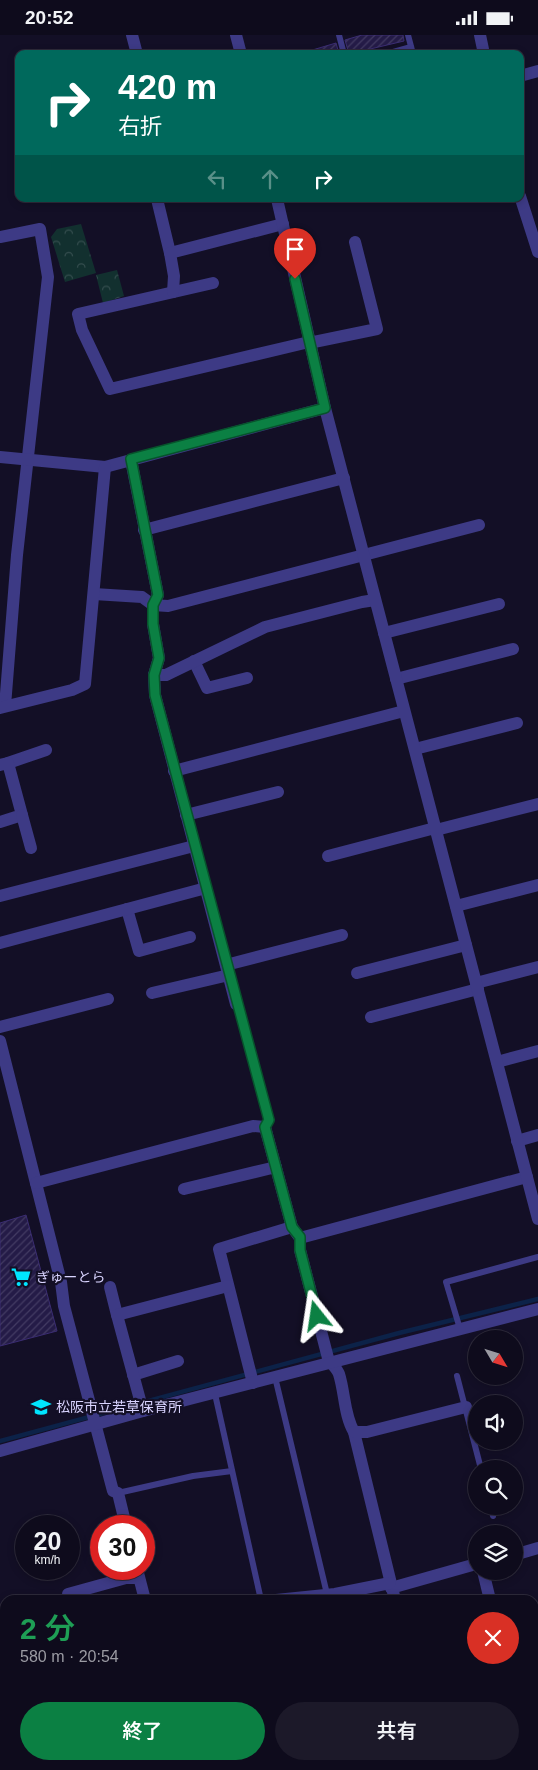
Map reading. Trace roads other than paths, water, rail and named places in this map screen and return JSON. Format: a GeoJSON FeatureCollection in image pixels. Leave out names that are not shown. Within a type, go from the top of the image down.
{"type":"FeatureCollection","features":[{"type":"Feature","properties":{"kind":"street"},"geometry":{"type":"LineString","coordinates":[[132,35],[136,50]]}},
{"type":"Feature","properties":{"kind":"street"},"geometry":{"type":"LineString","coordinates":[[237,35],[240,50]]}},
{"type":"Feature","properties":{"kind":"street"},"geometry":{"type":"LineString","coordinates":[[480,35],[483,50]]}},
{"type":"Feature","properties":{"kind":"street"},"geometry":{"type":"LineString","coordinates":[[524,75],[538,71]]}},
{"type":"Feature","properties":{"kind":"street"},"geometry":{"type":"LineString","coordinates":[[158,202],[174,276],[173,292]]}},
{"type":"Feature","properties":{"kind":"street"},"geometry":{"type":"LineString","coordinates":[[278,202],[325,408],[538,1219]]}},
{"type":"Feature","properties":{"kind":"street"},"geometry":{"type":"LineString","coordinates":[[522,202],[538,252]]}},
{"type":"Feature","properties":{"kind":"street"},"geometry":{"type":"LineString","coordinates":[[170,253],[283,224]]}},
{"type":"Feature","properties":{"kind":"street"},"geometry":{"type":"LineString","coordinates":[[0,237],[40,229],[48,277],[17,555],[3,707],[72,691],[85,684],[105,467]]}},
{"type":"Feature","properties":{"kind":"street"},"geometry":{"type":"LineString","coordinates":[[213,283],[78,314],[82,330],[110,389],[377,329],[355,242]]}},
{"type":"Feature","properties":{"kind":"street"},"geometry":{"type":"LineString","coordinates":[[0,457],[105,467],[325,408]]}},
{"type":"Feature","properties":{"kind":"street"},"geometry":{"type":"LineString","coordinates":[[131,459],[158,595],[153,605],[153,624],[159,658],[154,675],[155,695],[236,1004]]}},
{"type":"Feature","properties":{"kind":"street"},"geometry":{"type":"LineString","coordinates":[[144,530],[344,477]]}},
{"type":"Feature","properties":{"kind":"street"},"geometry":{"type":"LineString","coordinates":[[94,595],[142,597],[153,605],[168,606],[479,525]]}},
{"type":"Feature","properties":{"kind":"street"},"geometry":{"type":"LineString","coordinates":[[154,675],[166,675],[265,627],[375,600]]}},
{"type":"Feature","properties":{"kind":"street"},"geometry":{"type":"LineString","coordinates":[[384,633],[499,604]]}},
{"type":"Feature","properties":{"kind":"street"},"geometry":{"type":"LineString","coordinates":[[396,679],[513,649]]}},
{"type":"Feature","properties":{"kind":"street"},"geometry":{"type":"LineString","coordinates":[[194,661],[207,688],[248,678]]}},
{"type":"Feature","properties":{"kind":"street"},"geometry":{"type":"LineString","coordinates":[[174,771],[404,711]]}},
{"type":"Feature","properties":{"kind":"street"},"geometry":{"type":"LineString","coordinates":[[415,749],[517,723]]}},
{"type":"Feature","properties":{"kind":"street"},"geometry":{"type":"LineString","coordinates":[[31,848],[22,815],[4,764],[46,750]]}},
{"type":"Feature","properties":{"kind":"street"},"geometry":{"type":"LineString","coordinates":[[186,815],[278,792]]}},
{"type":"Feature","properties":{"kind":"street"},"geometry":{"type":"LineString","coordinates":[[328,856],[538,803]]}},
{"type":"Feature","properties":{"kind":"street"},"geometry":{"type":"LineString","coordinates":[[0,822],[22,815]]}},
{"type":"Feature","properties":{"kind":"street"},"geometry":{"type":"LineString","coordinates":[[0,896],[194,845]]}},
{"type":"Feature","properties":{"kind":"street"},"geometry":{"type":"LineString","coordinates":[[456,906],[538,885]]}},
{"type":"Feature","properties":{"kind":"street"},"geometry":{"type":"LineString","coordinates":[[0,943],[206,888]]}},
{"type":"Feature","properties":{"kind":"street"},"geometry":{"type":"LineString","coordinates":[[127,909],[139,951],[190,937]]}},
{"type":"Feature","properties":{"kind":"street"},"geometry":{"type":"LineString","coordinates":[[152,993],[342,935]]}},
{"type":"Feature","properties":{"kind":"street"},"geometry":{"type":"LineString","coordinates":[[357,973],[466,945]]}},
{"type":"Feature","properties":{"kind":"street"},"geometry":{"type":"LineString","coordinates":[[371,1017],[538,967]]}},
{"type":"Feature","properties":{"kind":"street"},"geometry":{"type":"LineString","coordinates":[[0,1027],[108,999]]}},
{"type":"Feature","properties":{"kind":"street"},"geometry":{"type":"LineString","coordinates":[[0,1041],[94,1420],[113,1491],[118,1493],[123,1515]]}},
{"type":"Feature","properties":{"kind":"street"},"geometry":{"type":"LineString","coordinates":[[496,1062],[538,1051]]}},
{"type":"Feature","properties":{"kind":"street"},"geometry":{"type":"LineString","coordinates":[[36,1183],[253,1126],[265,1127],[296,1232],[328,1356],[338,1371],[346,1399],[348,1422],[354,1432],[392,1590]]}},
{"type":"Feature","properties":{"kind":"street"},"geometry":{"type":"LineString","coordinates":[[517,1141],[538,1135]]}},
{"type":"Feature","properties":{"kind":"street"},"geometry":{"type":"LineString","coordinates":[[184,1189],[276,1167]]}},
{"type":"Feature","properties":{"kind":"street"},"geometry":{"type":"LineString","coordinates":[[251,1377],[219,1249],[527,1177]]}},
{"type":"Feature","properties":{"kind":"street"},"geometry":{"type":"LineString","coordinates":[[118,1315],[228,1286]]}},
{"type":"Feature","properties":{"kind":"street"},"geometry":{"type":"LineString","coordinates":[[110,1287],[142,1406]]}},
{"type":"Feature","properties":{"kind":"street"},"geometry":{"type":"LineString","coordinates":[[0,1451],[142,1406],[215,1394],[251,1377],[275,1377],[328,1356],[538,1309]]}},
{"type":"Feature","properties":{"kind":"street"},"geometry":{"type":"LineString","coordinates":[[133,1375],[178,1361]]}},
{"type":"Feature","properties":{"kind":"street"},"geometry":{"type":"LineString","coordinates":[[354,1432],[367,1432],[466,1407]]}},
{"type":"Feature","properties":{"kind":"street"},"geometry":{"type":"LineString","coordinates":[[523,1552],[538,1548]]}},
{"type":"Feature","properties":{"kind":"street"},"geometry":{"type":"LineString","coordinates":[[318,1595],[392,1590],[468,1566]]}},
{"type":"Feature","properties":{"kind":"street"},"geometry":{"type":"LineString","coordinates":[[68,1594],[119,1580]]}},
{"type":"Feature","properties":{"kind":"street"},"geometry":{"type":"LineString","coordinates":[[140,1580],[144,1595]]}},
{"type":"Feature","properties":{"kind":"street"},"geometry":{"type":"LineString","coordinates":[[485,1580],[489,1595]]}},
{"type":"Feature","properties":{"kind":"lane"},"geometry":{"type":"LineString","coordinates":[[339,35],[343,50]]}},
{"type":"Feature","properties":{"kind":"lane"},"geometry":{"type":"LineString","coordinates":[[408,35],[412,50]]}},
{"type":"Feature","properties":{"kind":"lane"},"geometry":{"type":"LineString","coordinates":[[236,1004],[239,1004],[269,1120],[265,1127]]}},
{"type":"Feature","properties":{"kind":"lane"},"geometry":{"type":"LineString","coordinates":[[459,1327],[446,1282],[538,1257]]}},
{"type":"Feature","properties":{"kind":"lane"},"geometry":{"type":"LineString","coordinates":[[457,1376],[480,1460]]}},
{"type":"Feature","properties":{"kind":"lane"},"geometry":{"type":"LineString","coordinates":[[275,1377],[327,1594]]}},
{"type":"Feature","properties":{"kind":"lane"},"geometry":{"type":"LineString","coordinates":[[215,1394],[260,1595]]}},
{"type":"Feature","properties":{"kind":"lane"},"geometry":{"type":"LineString","coordinates":[[118,1493],[194,1476],[232,1471]]}},
{"type":"Feature","properties":{"kind":"waterway"},"geometry":{"type":"LineString","coordinates":[[0,1441],[399,1333],[538,1299]]}},
{"type":"Feature","properties":{"kind":"place","name":"ぎゅーとら"},"geometry":{"type":"Point","coordinates":[21,1277]}},
{"type":"Feature","properties":{"kind":"place","name":"松阪市立若草保育所"},"geometry":{"type":"Point","coordinates":[41,1407]}}]}
